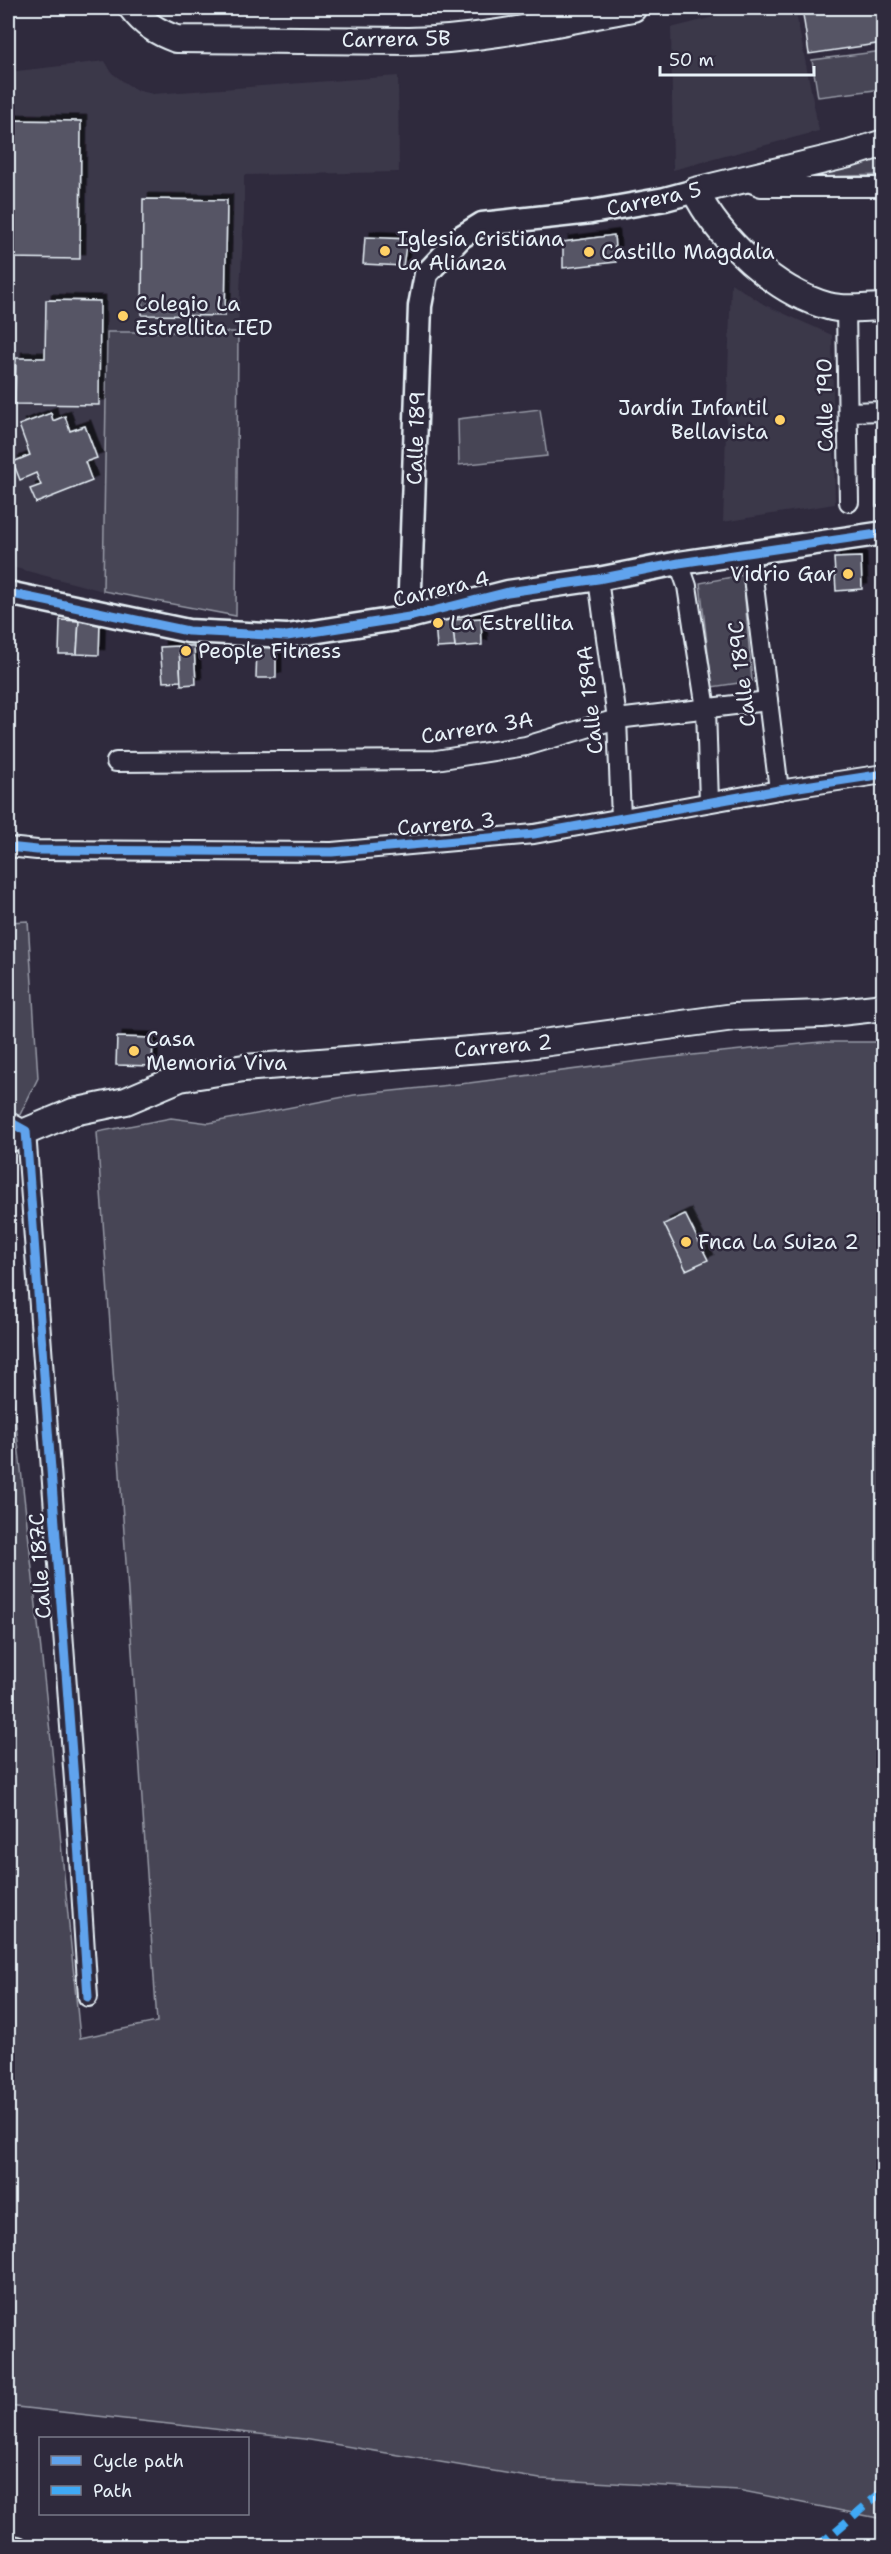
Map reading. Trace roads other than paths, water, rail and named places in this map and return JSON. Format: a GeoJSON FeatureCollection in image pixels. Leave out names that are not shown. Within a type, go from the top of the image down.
{"type":"FeatureCollection","features":[{"type":"Feature","properties":{"kind":"main road","name":"Carrera 5B"},"geometry":{"type":"LineString","coordinates":[[132,8],[141,20],[158,32],[176,39],[196,40],[440,40],[490,35],[633,8]]}},
{"type":"Feature","properties":{"kind":"main road","name":"Carrera 5"},"geometry":{"type":"LineString","coordinates":[[695,191],[849,154],[884,143]]}},
{"type":"Feature","properties":{"kind":"main road"},"geometry":{"type":"LineString","coordinates":[[695,191],[709,217],[718,228],[749,259],[783,286],[808,300],[831,307],[884,307]]}},
{"type":"Feature","properties":{"kind":"main road","name":"Carrera 2"},"geometry":{"type":"LineString","coordinates":[[14,1131],[73,1112],[126,1101],[180,1078],[244,1068],[520,1046],[734,1017],[822,1014],[884,1007]]}},
{"type":"Feature","properties":{"kind":"street"},"geometry":{"type":"LineString","coordinates":[[741,180],[761,187],[884,187]]}},
{"type":"Feature","properties":{"kind":"street","name":"Carrera 5"},"geometry":{"type":"LineString","coordinates":[[435,265],[460,237],[482,224],[591,212],[665,199],[695,191]]}},
{"type":"Feature","properties":{"kind":"street","name":"Calle 189"},"geometry":{"type":"LineString","coordinates":[[410,616],[420,306],[426,274],[435,265]]}},
{"type":"Feature","properties":{"kind":"street","name":"Calle 190"},"geometry":{"type":"LineString","coordinates":[[846,308],[849,502]]}},
{"type":"Feature","properties":{"kind":"street"},"geometry":{"type":"LineString","coordinates":[[848,412],[884,411]]}},
{"type":"Feature","properties":{"kind":"street","name":"Carrera 4"},"geometry":{"type":"LineString","coordinates":[[8,593],[188,632],[286,636],[410,616],[508,592],[598,579],[680,563],[884,533]]}},
{"type":"Feature","properties":{"kind":"street","name":"Calle 189C"},"geometry":{"type":"LineString","coordinates":[[750,554],[778,790]]}},
{"type":"Feature","properties":{"kind":"street"},"geometry":{"type":"LineString","coordinates":[[680,563],[687,586],[706,709],[709,802]]}},
{"type":"Feature","properties":{"kind":"street","name":"Calle 189A"},"geometry":{"type":"LineString","coordinates":[[598,579],[617,719],[621,818]]}},
{"type":"Feature","properties":{"kind":"street","name":"Carrera 3A"},"geometry":{"type":"LineString","coordinates":[[116,762],[436,760],[526,746],[617,719],[768,701]]}},
{"type":"Feature","properties":{"kind":"street","name":"Carrera 3"},"geometry":{"type":"LineString","coordinates":[[8,847],[36,850],[332,852],[534,834],[778,790],[884,774]]}},
{"type":"Feature","properties":{"kind":"street","name":"Calle 187C"},"geometry":{"type":"LineString","coordinates":[[14,1131],[74,1781],[88,1997]]}},
{"type":"Feature","properties":{"kind":"street"},"geometry":{"type":"LineString","coordinates":[[8,2544],[18,2547]]}},
{"type":"Feature","properties":{"kind":"place","name":"Iglesia Cristiana La Alianza"},"geometry":{"type":"Point","coordinates":[385,251]}},
{"type":"Feature","properties":{"kind":"place","name":"Castillo Magdala"},"geometry":{"type":"Point","coordinates":[589,252]}},
{"type":"Feature","properties":{"kind":"place","name":"Colegio La Estrellita IED"},"geometry":{"type":"Point","coordinates":[123,316]}},
{"type":"Feature","properties":{"kind":"place","name":"Jardín Infantil Bellavista"},"geometry":{"type":"Point","coordinates":[780,420]}},
{"type":"Feature","properties":{"kind":"place","name":"Vidrio Gar"},"geometry":{"type":"Point","coordinates":[848,574]}},
{"type":"Feature","properties":{"kind":"place","name":"La Estrellita"},"geometry":{"type":"Point","coordinates":[438,623]}},
{"type":"Feature","properties":{"kind":"place","name":"People Fitness"},"geometry":{"type":"Point","coordinates":[186,651]}},
{"type":"Feature","properties":{"kind":"place","name":"Casa Memoria Viva"},"geometry":{"type":"Point","coordinates":[134,1051]}},
{"type":"Feature","properties":{"kind":"place","name":"Fnca La Suiza 2"},"geometry":{"type":"Point","coordinates":[686,1242]}}]}
